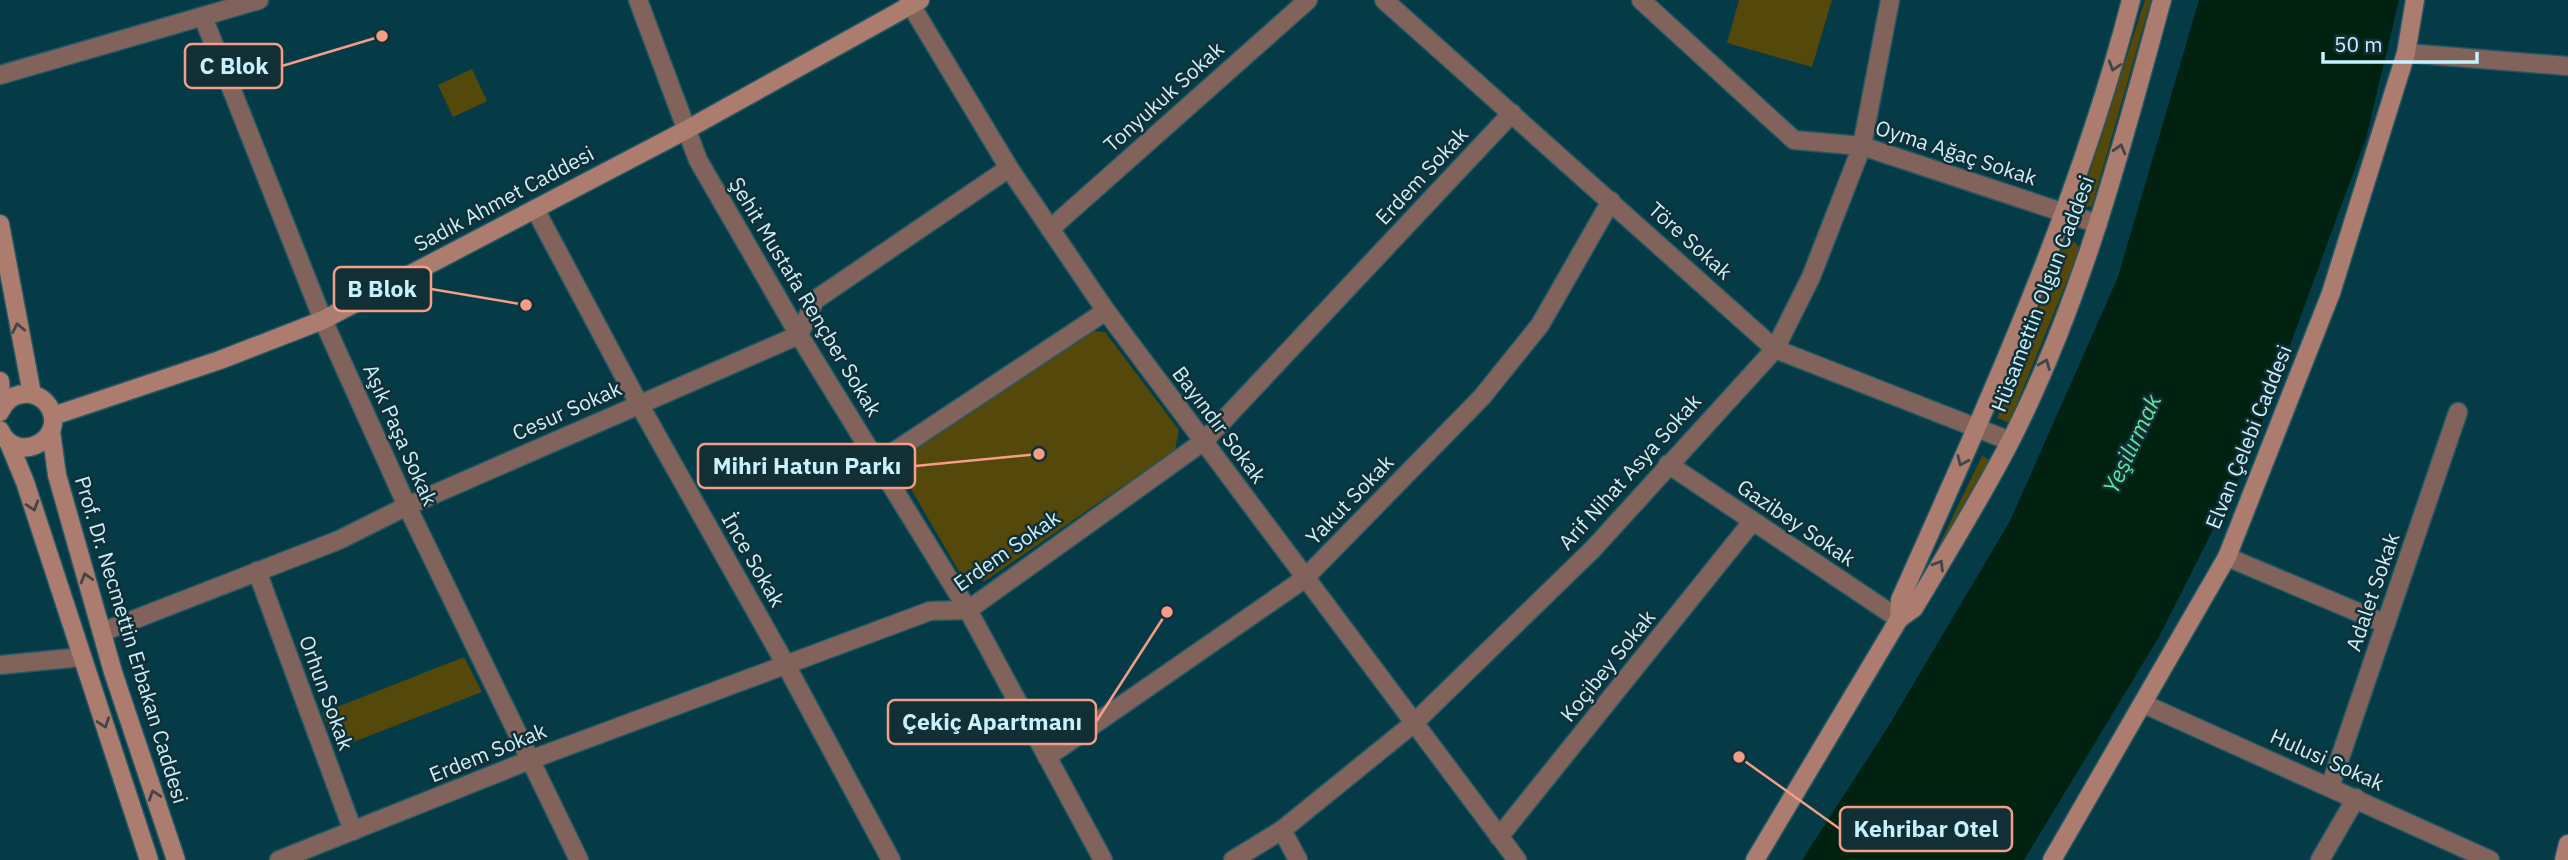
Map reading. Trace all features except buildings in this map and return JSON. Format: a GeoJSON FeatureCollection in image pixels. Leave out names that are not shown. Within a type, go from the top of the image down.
{"type":"FeatureCollection","features":[{"type":"Feature","properties":{"kind":"street"},"geometry":{"type":"LineString","coordinates":[[0,75],[259,0]]}},
{"type":"Feature","properties":{"kind":"street","name":"Şehit Mustafa Rençber Sokak"},"geometry":{"type":"LineString","coordinates":[[638,0],[698,160],[799,335],[968,610],[1103,860]]}},
{"type":"Feature","properties":{"kind":"street","name":"Tonyukuk Sokak"},"geometry":{"type":"LineString","coordinates":[[1050,229],[1308,0]]}},
{"type":"Feature","properties":{"kind":"street","name":"Töre Sokak"},"geometry":{"type":"LineString","coordinates":[[1384,0],[1776,349],[2010,441]]}},
{"type":"Feature","properties":{"kind":"street","name":"Oyma Ağaç Sokak"},"geometry":{"type":"LineString","coordinates":[[1641,0],[1794,140],[1862,146],[2098,224]]}},
{"type":"Feature","properties":{"kind":"street","name":"Arif Nihat Asya Sokak"},"geometry":{"type":"LineString","coordinates":[[1233,860],[1252,855],[1414,723],[1593,549],[1776,349],[1811,277],[1862,146],[1890,0]]}},
{"type":"Feature","properties":{"kind":"street","name":"Hüsamettin Olgun Caddesi"},"geometry":{"type":"LineString","coordinates":[[1899,619],[1900,600],[1976,428],[2063,212],[2115,65],[2131,0]]}},
{"type":"Feature","properties":{"kind":"street","name":"Hüsamettin Olgun Caddesi"},"geometry":{"type":"LineString","coordinates":[[1755,860],[1779,824],[1899,619],[1914,608],[2010,441],[2042,370],[2098,224],[2162,0]]}},
{"type":"Feature","properties":{"kind":"street","name":"Elvan Çelebi Caddesi"},"geometry":{"type":"LineString","coordinates":[[2052,860],[2227,557],[2331,293],[2406,53],[2415,0]]}},
{"type":"Feature","properties":{"kind":"street","name":"Sadık Ahmet Caddesi"},"geometry":{"type":"LineString","coordinates":[[3,436],[17,447],[36,446],[52,424],[323,320],[685,130],[913,2]]}},
{"type":"Feature","properties":{"kind":"street","name":"Bayındır Sokak"},"geometry":{"type":"LineString","coordinates":[[913,2],[1009,168],[1106,311],[1304,579],[1517,860]]}},
{"type":"Feature","properties":{"kind":"street","name":"Aşık Paşa Sokak"},"geometry":{"type":"LineString","coordinates":[[203,18],[323,320],[407,506],[579,860]]}},
{"type":"Feature","properties":{"kind":"street"},"geometry":{"type":"LineString","coordinates":[[2406,53],[2568,66]]}},
{"type":"Feature","properties":{"kind":"street","name":"Erdem Sokak"},"geometry":{"type":"LineString","coordinates":[[279,860],[530,760],[930,611],[968,610],[1204,441],[1512,113]]}},
{"type":"Feature","properties":{"kind":"street"},"geometry":{"type":"LineString","coordinates":[[799,335],[815,300],[1009,168]]}},
{"type":"Feature","properties":{"kind":"street","name":"Yakut Sokak"},"geometry":{"type":"LineString","coordinates":[[1047,757],[1304,579],[1482,397],[1524,346],[1540,325],[1611,201]]}},
{"type":"Feature","properties":{"kind":"street","name":"İnce Sokak"},"geometry":{"type":"LineString","coordinates":[[535,209],[639,404],[786,665],[891,860]]}},
{"type":"Feature","properties":{"kind":"street"},"geometry":{"type":"LineString","coordinates":[[0,224],[32,394]]}},
{"type":"Feature","properties":{"kind":"street"},"geometry":{"type":"LineString","coordinates":[[877,463],[1106,311]]}},
{"type":"Feature","properties":{"kind":"street","name":"Cesur Sokak"},"geometry":{"type":"LineString","coordinates":[[102,632],[339,540],[407,506],[799,335]]}},
{"type":"Feature","properties":{"kind":"street"},"geometry":{"type":"LineString","coordinates":[[0,381],[1,410]]}},
{"type":"Feature","properties":{"kind":"street"},"geometry":{"type":"LineString","coordinates":[[1,410],[12,397],[32,394],[45,401],[52,424]]}},
{"type":"Feature","properties":{"kind":"street","name":"Adalet Sokak"},"geometry":{"type":"LineString","coordinates":[[2330,787],[2458,412]]}},
{"type":"Feature","properties":{"kind":"street","name":"Prof. Dr. Necmettin Erbakan Caddesi"},"geometry":{"type":"LineString","coordinates":[[52,424],[57,475],[102,632],[176,860]]}},
{"type":"Feature","properties":{"kind":"street"},"geometry":{"type":"LineString","coordinates":[[3,436],[82,657],[149,860]]}},
{"type":"Feature","properties":{"kind":"street","name":"Gazibey Sokak"},"geometry":{"type":"LineString","coordinates":[[1668,464],[1899,619]]}},
{"type":"Feature","properties":{"kind":"street","name":"Koçibey Sokak"},"geometry":{"type":"LineString","coordinates":[[1499,837],[1752,522]]}},
{"type":"Feature","properties":{"kind":"street"},"geometry":{"type":"LineString","coordinates":[[2227,557],[2386,624]]}},
{"type":"Feature","properties":{"kind":"street","name":"Orhun Sokak"},"geometry":{"type":"LineString","coordinates":[[257,572],[353,831]]}},
{"type":"Feature","properties":{"kind":"street"},"geometry":{"type":"LineString","coordinates":[[0,665],[82,657]]}},
{"type":"Feature","properties":{"kind":"street","name":"Hulusi Sokak"},"geometry":{"type":"LineString","coordinates":[[2144,704],[2490,860]]}},
{"type":"Feature","properties":{"kind":"street"},"geometry":{"type":"LineString","coordinates":[[2320,860],[2356,798]]}},
{"type":"Feature","properties":{"kind":"street","name":"Hüsamettin Olgun Caddesi"},"geometry":{"type":"LineString","coordinates":[[1749,860],[1779,824]]}},
{"type":"Feature","properties":{"kind":"street"},"geometry":{"type":"LineString","coordinates":[[1282,830],[1298,860]]}},
{"type":"Feature","properties":{"kind":"street"},"geometry":{"type":"LineString","coordinates":[[2564,860],[2568,844]]}},
{"type":"Feature","properties":{"kind":"shaded area"},"geometry":{"type":"Polygon","coordinates":[[[1739,0],[1832,0],[1812,67],[1727,43],[1739,0]]]}},
{"type":"Feature","properties":{"kind":"shaded area"},"geometry":{"type":"Polygon","coordinates":[[[2145,0],[2151,0],[2092,206],[2084,208],[2080,202],[2145,0]]]}},
{"type":"Feature","properties":{"kind":"shaded area"},"geometry":{"type":"Polygon","coordinates":[[[472,69],[487,101],[453,117],[438,85],[472,69]]]}},
{"type":"Feature","properties":{"kind":"shaded area"},"geometry":{"type":"Polygon","coordinates":[[[2075,242],[2080,249],[2009,423],[1997,418],[2064,243],[2075,242]]]}},
{"type":"Feature","properties":{"kind":"shaded area"},"geometry":{"type":"Polygon","coordinates":[[[1091,331],[1105,332],[1179,430],[1175,450],[985,581],[964,580],[904,477],[903,458],[1091,331]]]}},
{"type":"Feature","properties":{"kind":"shaded area"},"geometry":{"type":"Polygon","coordinates":[[[1982,456],[1992,461],[1915,595],[1982,456]]]}},
{"type":"Feature","properties":{"kind":"shaded area"},"geometry":{"type":"Polygon","coordinates":[[[464,657],[482,692],[338,748],[322,713],[464,657]]]}},
{"type":"Feature","properties":{"kind":"water","name":"Yeşilırmak"},"geometry":{"type":"Polygon","coordinates":[[[2199,0],[2399,0],[2366,138],[2248,460],[2159,637],[2024,860],[1802,860],[1888,727],[2010,521],[2118,277],[2199,0]]]}},
{"type":"Feature","properties":{"kind":"place","name":"C Blok"},"geometry":{"type":"Point","coordinates":[382,36]}},
{"type":"Feature","properties":{"kind":"place","name":"B Blok"},"geometry":{"type":"Point","coordinates":[526,305]}},
{"type":"Feature","properties":{"kind":"place","name":"Mihri Hatun Parkı"},"geometry":{"type":"Point","coordinates":[1039,454]}},
{"type":"Feature","properties":{"kind":"place","name":"Çekiç Apartmanı"},"geometry":{"type":"Point","coordinates":[1167,612]}},
{"type":"Feature","properties":{"kind":"place","name":"Kehribar Otel"},"geometry":{"type":"Point","coordinates":[1739,757]}}]}
